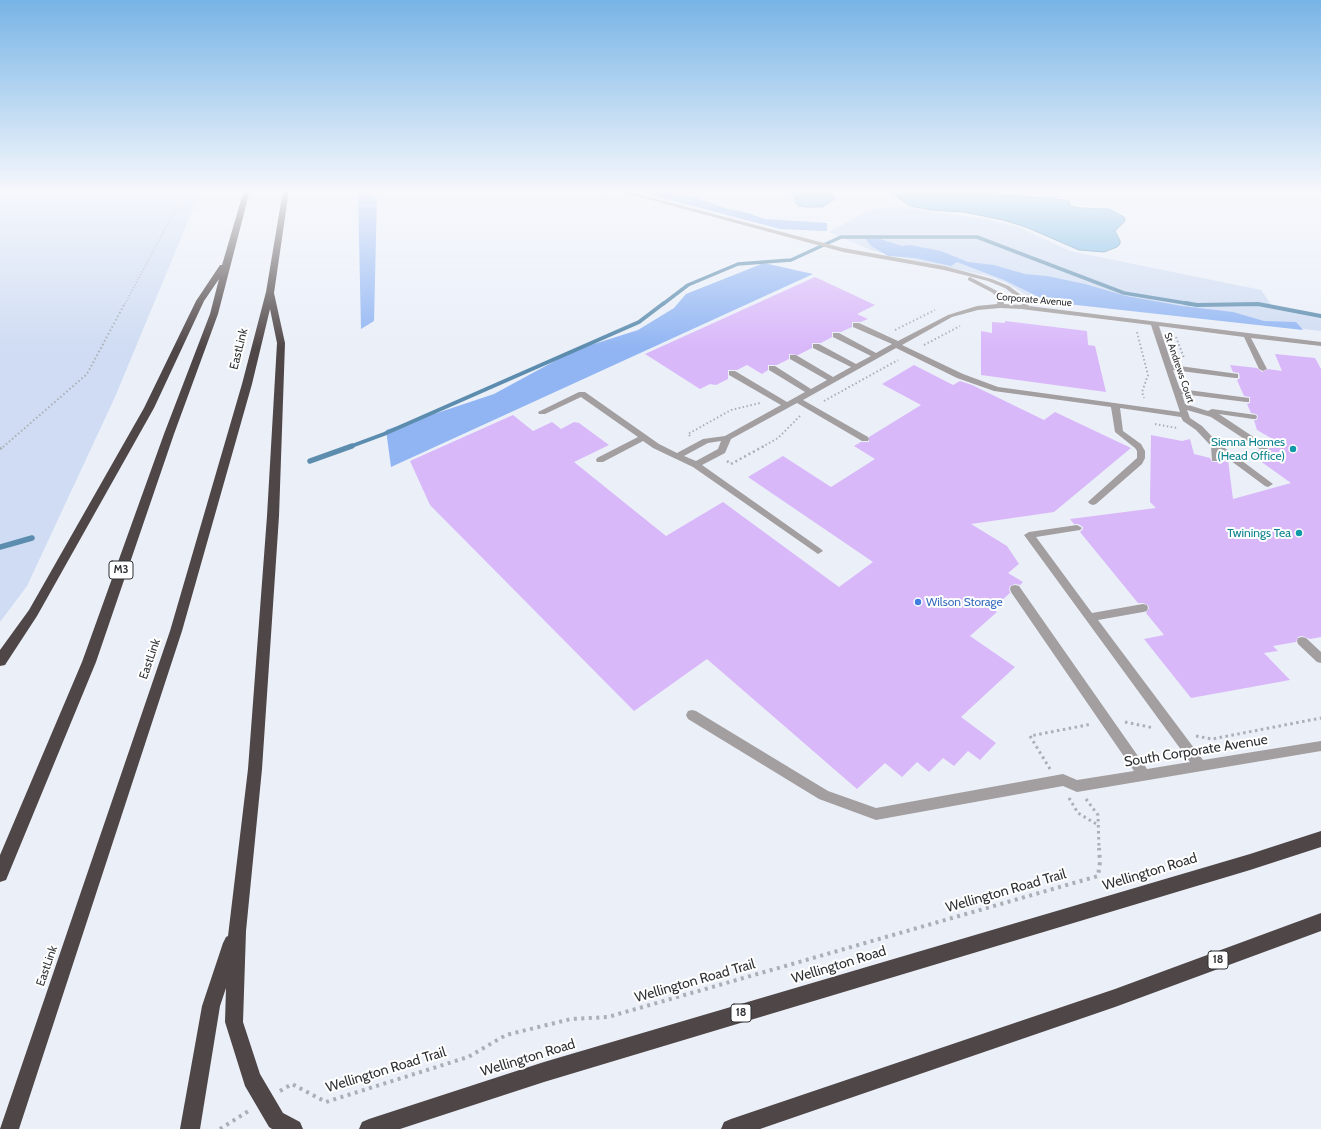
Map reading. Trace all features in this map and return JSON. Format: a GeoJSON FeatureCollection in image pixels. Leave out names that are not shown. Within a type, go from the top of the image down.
{"type":"FeatureCollection","features":[{"type":"Feature","properties":{"kind":"highway","name":"M3"},"geometry":{"type":"LineString","coordinates":[[0,874],[89,662],[169,434],[214,314],[232,243]]}},
{"type":"Feature","properties":{"kind":"highway","name":"EastLink"},"geometry":{"type":"LineString","coordinates":[[9,1129],[176,631],[247,384],[270,292],[278,243]]}},
{"type":"Feature","properties":{"kind":"highway"},"geometry":{"type":"LineString","coordinates":[[0,661],[33,613],[149,408],[200,302],[226,261]]}},
{"type":"Feature","properties":{"kind":"highway"},"geometry":{"type":"LineString","coordinates":[[270,292],[281,343],[273,516],[255,769],[237,931],[234,1022],[252,1080],[266,1100],[276,1120],[292,1129]]}},
{"type":"Feature","properties":{"kind":"highway","name":"Wellington Road"},"geometry":{"type":"LineString","coordinates":[[369,1129],[544,1072],[1250,862],[1321,839]]}},
{"type":"Feature","properties":{"kind":"highway","name":"18"},"geometry":{"type":"LineString","coordinates":[[731,1129],[1115,998],[1321,922]]}},
{"type":"Feature","properties":{"kind":"highway"},"geometry":{"type":"LineString","coordinates":[[190,1129],[211,1006],[237,931]]}},
{"type":"Feature","properties":{"kind":"street"},"geometry":{"type":"LineString","coordinates":[[814,243],[843,250],[967,273],[1007,287],[1019,296],[1027,308]]}},
{"type":"Feature","properties":{"kind":"street"},"geometry":{"type":"LineString","coordinates":[[920,264],[958,275],[981,284],[1000,297],[1000,306]]}},
{"type":"Feature","properties":{"kind":"street","name":"Corporate Avenue"},"geometry":{"type":"LineString","coordinates":[[727,438],[896,344],[955,314],[977,308],[1000,306],[1027,308],[1321,344]]}},
{"type":"Feature","properties":{"kind":"street","name":"St Andrews Court"},"geometry":{"type":"LineString","coordinates":[[1154,323],[1186,417]]}},
{"type":"Feature","properties":{"kind":"street"},"geometry":{"type":"LineString","coordinates":[[856,325],[960,376],[997,389],[1186,417],[1215,445],[1268,484]]}},
{"type":"Feature","properties":{"kind":"street"},"geometry":{"type":"LineString","coordinates":[[1246,334],[1263,369]]}},
{"type":"Feature","properties":{"kind":"street"},"geometry":{"type":"LineString","coordinates":[[836,335],[876,356]]}},
{"type":"Feature","properties":{"kind":"street"},"geometry":{"type":"LineString","coordinates":[[816,346],[856,367]]}},
{"type":"Feature","properties":{"kind":"street"},"geometry":{"type":"LineString","coordinates":[[793,357],[833,380]]}},
{"type":"Feature","properties":{"kind":"street"},"geometry":{"type":"LineString","coordinates":[[1169,367],[1235,376]]}},
{"type":"Feature","properties":{"kind":"street"},"geometry":{"type":"LineString","coordinates":[[772,368],[811,392]]}},
{"type":"Feature","properties":{"kind":"street"},"geometry":{"type":"LineString","coordinates":[[732,373],[786,405]]}},
{"type":"Feature","properties":{"kind":"street"},"geometry":{"type":"LineString","coordinates":[[1177,391],[1246,400]]}},
{"type":"Feature","properties":{"kind":"street"},"geometry":{"type":"LineString","coordinates":[[542,412],[582,394],[656,446],[696,465],[818,551]]}},
{"type":"Feature","properties":{"kind":"street"},"geometry":{"type":"LineString","coordinates":[[797,400],[865,439]]}},
{"type":"Feature","properties":{"kind":"street"},"geometry":{"type":"LineString","coordinates":[[1182,405],[1252,417]]}},
{"type":"Feature","properties":{"kind":"street"},"geometry":{"type":"LineString","coordinates":[[1182,405],[1214,415],[1264,448]]}},
{"type":"Feature","properties":{"kind":"street"},"geometry":{"type":"LineString","coordinates":[[1093,502],[1139,462],[1141,458],[1141,451],[1138,446],[1119,432],[1115,406]]}},
{"type":"Feature","properties":{"kind":"street"},"geometry":{"type":"LineString","coordinates":[[600,460],[644,438]]}},
{"type":"Feature","properties":{"kind":"street"},"geometry":{"type":"LineString","coordinates":[[677,456],[706,441],[727,438]]}},
{"type":"Feature","properties":{"kind":"street"},"geometry":{"type":"LineString","coordinates":[[696,465],[722,450],[727,438]]}},
{"type":"Feature","properties":{"kind":"street"},"geometry":{"type":"LineString","coordinates":[[1215,445],[1215,460]]}},
{"type":"Feature","properties":{"kind":"street"},"geometry":{"type":"LineString","coordinates":[[1077,528],[1029,535],[1200,766]]}},
{"type":"Feature","properties":{"kind":"street"},"geometry":{"type":"LineString","coordinates":[[1015,589],[1144,775]]}},
{"type":"Feature","properties":{"kind":"street"},"geometry":{"type":"LineString","coordinates":[[1090,617],[1142,608]]}},
{"type":"Feature","properties":{"kind":"street"},"geometry":{"type":"LineString","coordinates":[[1302,641],[1321,659]]}},
{"type":"Feature","properties":{"kind":"street"},"geometry":{"type":"LineString","coordinates":[[692,715],[824,795],[876,814],[1063,780],[1077,786]]}},
{"type":"Feature","properties":{"kind":"street","name":"South Corporate Avenue"},"geometry":{"type":"LineString","coordinates":[[1077,786],[1321,746]]}},
{"type":"Feature","properties":{"kind":"path"},"geometry":{"type":"LineString","coordinates":[[0,449],[87,374],[158,243]]}},
{"type":"Feature","properties":{"kind":"path"},"geometry":{"type":"LineString","coordinates":[[1098,825],[1078,813],[1030,736],[1107,721],[1121,721],[1212,739],[1321,718]]}},
{"type":"Feature","properties":{"kind":"path","name":"Wellington Road Trail"},"geometry":{"type":"LineString","coordinates":[[220,1129],[292,1084],[326,1102],[468,1056],[506,1035],[571,1019],[608,1017],[1098,876],[1100,862],[1098,815],[1077,786]]}},
{"type":"Feature","properties":{"kind":"shaded area"},"geometry":{"type":"Polygon","coordinates":[[[0,243],[179,243],[115,397],[27,586],[0,622],[0,243]]]}},
{"type":"Feature","properties":{"kind":"shaded area"},"geometry":{"type":"Polygon","coordinates":[[[359,243],[376,243],[374,321],[361,329],[359,243]]]}},
{"type":"Feature","properties":{"kind":"shaded area"},"geometry":{"type":"Polygon","coordinates":[[[854,243],[1052,243],[1070,251],[1261,290],[1272,306],[1321,317],[1321,331],[1028,296],[1007,283],[988,276],[873,251],[854,243]]]}},
{"type":"Feature","properties":{"kind":"shaded area"},"geometry":{"type":"Polygon","coordinates":[[[869,243],[892,243],[902,246],[910,245],[941,251],[968,262],[994,265],[1025,274],[1047,276],[1085,284],[1126,296],[1182,306],[1233,312],[1264,321],[1296,322],[1303,330],[1058,303],[1041,298],[1004,280],[957,262],[951,266],[915,258],[888,256],[871,246],[869,243]]]}},
{"type":"Feature","properties":{"kind":"shaded area"},"geometry":{"type":"Polygon","coordinates":[[[1062,243],[1120,243],[1117,247],[1104,252],[1079,250],[1062,243]]]}},
{"type":"Feature","properties":{"kind":"shaded area"},"geometry":{"type":"Polygon","coordinates":[[[764,263],[813,274],[391,467],[386,430],[494,394],[575,350],[638,330],[674,308],[686,294],[764,263]]]}},
{"type":"Feature","properties":{"kind":"building"},"geometry":{"type":"Polygon","coordinates":[[[815,277],[875,305],[857,314],[868,319],[861,322],[852,322],[852,327],[841,332],[832,332],[832,337],[821,343],[812,343],[812,348],[798,355],[789,354],[789,359],[777,365],[768,365],[768,370],[762,374],[747,365],[737,370],[728,370],[728,379],[716,385],[710,384],[700,389],[645,354],[815,277]]]}},
{"type":"Feature","properties":{"kind":"building"},"geometry":{"type":"Polygon","coordinates":[[[1005,321],[1087,331],[1088,345],[1095,346],[1106,392],[981,375],[981,331],[992,333],[992,322],[1005,323],[1005,321]]]}},
{"type":"Feature","properties":{"kind":"building"},"geometry":{"type":"Polygon","coordinates":[[[1275,354],[1315,358],[1321,369],[1321,637],[1310,639],[1302,636],[1298,637],[1296,642],[1273,646],[1278,651],[1264,653],[1290,680],[1191,698],[1144,639],[1164,635],[1146,613],[1149,608],[1148,605],[1138,603],[1080,532],[1083,527],[1078,524],[1074,524],[1070,519],[1156,508],[1150,502],[1151,435],[1182,441],[1190,439],[1194,454],[1210,458],[1212,462],[1218,462],[1225,458],[1228,460],[1233,499],[1291,483],[1249,453],[1259,450],[1267,452],[1269,448],[1283,445],[1257,430],[1254,420],[1257,420],[1258,416],[1251,413],[1247,404],[1250,403],[1250,397],[1244,396],[1237,380],[1240,378],[1239,373],[1233,372],[1230,365],[1257,368],[1262,372],[1268,369],[1282,371],[1275,354]]]}},
{"type":"Feature","properties":{"kind":"building"},"geometry":{"type":"Polygon","coordinates":[[[914,365],[953,385],[960,381],[972,385],[1044,420],[1055,412],[1131,448],[1054,512],[971,524],[1007,546],[1019,564],[1008,573],[1023,582],[1020,585],[1015,584],[1010,586],[1010,593],[992,609],[997,612],[970,636],[1015,667],[961,717],[996,743],[980,760],[968,751],[954,766],[943,758],[929,772],[917,762],[902,777],[885,763],[857,789],[707,659],[634,711],[430,505],[410,461],[513,415],[533,431],[552,422],[561,429],[574,422],[579,423],[609,445],[574,462],[666,536],[723,502],[839,587],[873,562],[748,477],[783,456],[831,487],[875,459],[854,446],[861,442],[869,442],[869,437],[921,405],[882,384],[914,365]]]}},
{"type":"Feature","properties":{"kind":"waterway"},"geometry":{"type":"LineString","coordinates":[[663,304],[688,285],[738,264],[791,260],[829,243]]}},
{"type":"Feature","properties":{"kind":"waterway"},"geometry":{"type":"LineString","coordinates":[[992,243],[1124,293],[1191,304]]}},
{"type":"Feature","properties":{"kind":"waterway"},"geometry":{"type":"LineString","coordinates":[[349,447],[384,434],[639,322],[664,303]]}},
{"type":"Feature","properties":{"kind":"waterway"},"geometry":{"type":"LineString","coordinates":[[1185,303],[1191,304]]}},
{"type":"Feature","properties":{"kind":"waterway"},"geometry":{"type":"LineString","coordinates":[[1191,304],[1258,304],[1321,316]]}},
{"type":"Feature","properties":{"kind":"waterway"},"geometry":{"type":"LineString","coordinates":[[310,461],[352,446]]}},
{"type":"Feature","properties":{"kind":"waterway"},"geometry":{"type":"LineString","coordinates":[[0,547],[32,538]]}},
{"type":"Feature","properties":{"kind":"place","name":"Sienna Homes (Head Office)"},"geometry":{"type":"Point","coordinates":[1293,449]}},
{"type":"Feature","properties":{"kind":"place","name":"Twinings Tea"},"geometry":{"type":"Point","coordinates":[1299,533]}},
{"type":"Feature","properties":{"kind":"place","name":"Wilson Storage"},"geometry":{"type":"Point","coordinates":[918,602]}}]}
